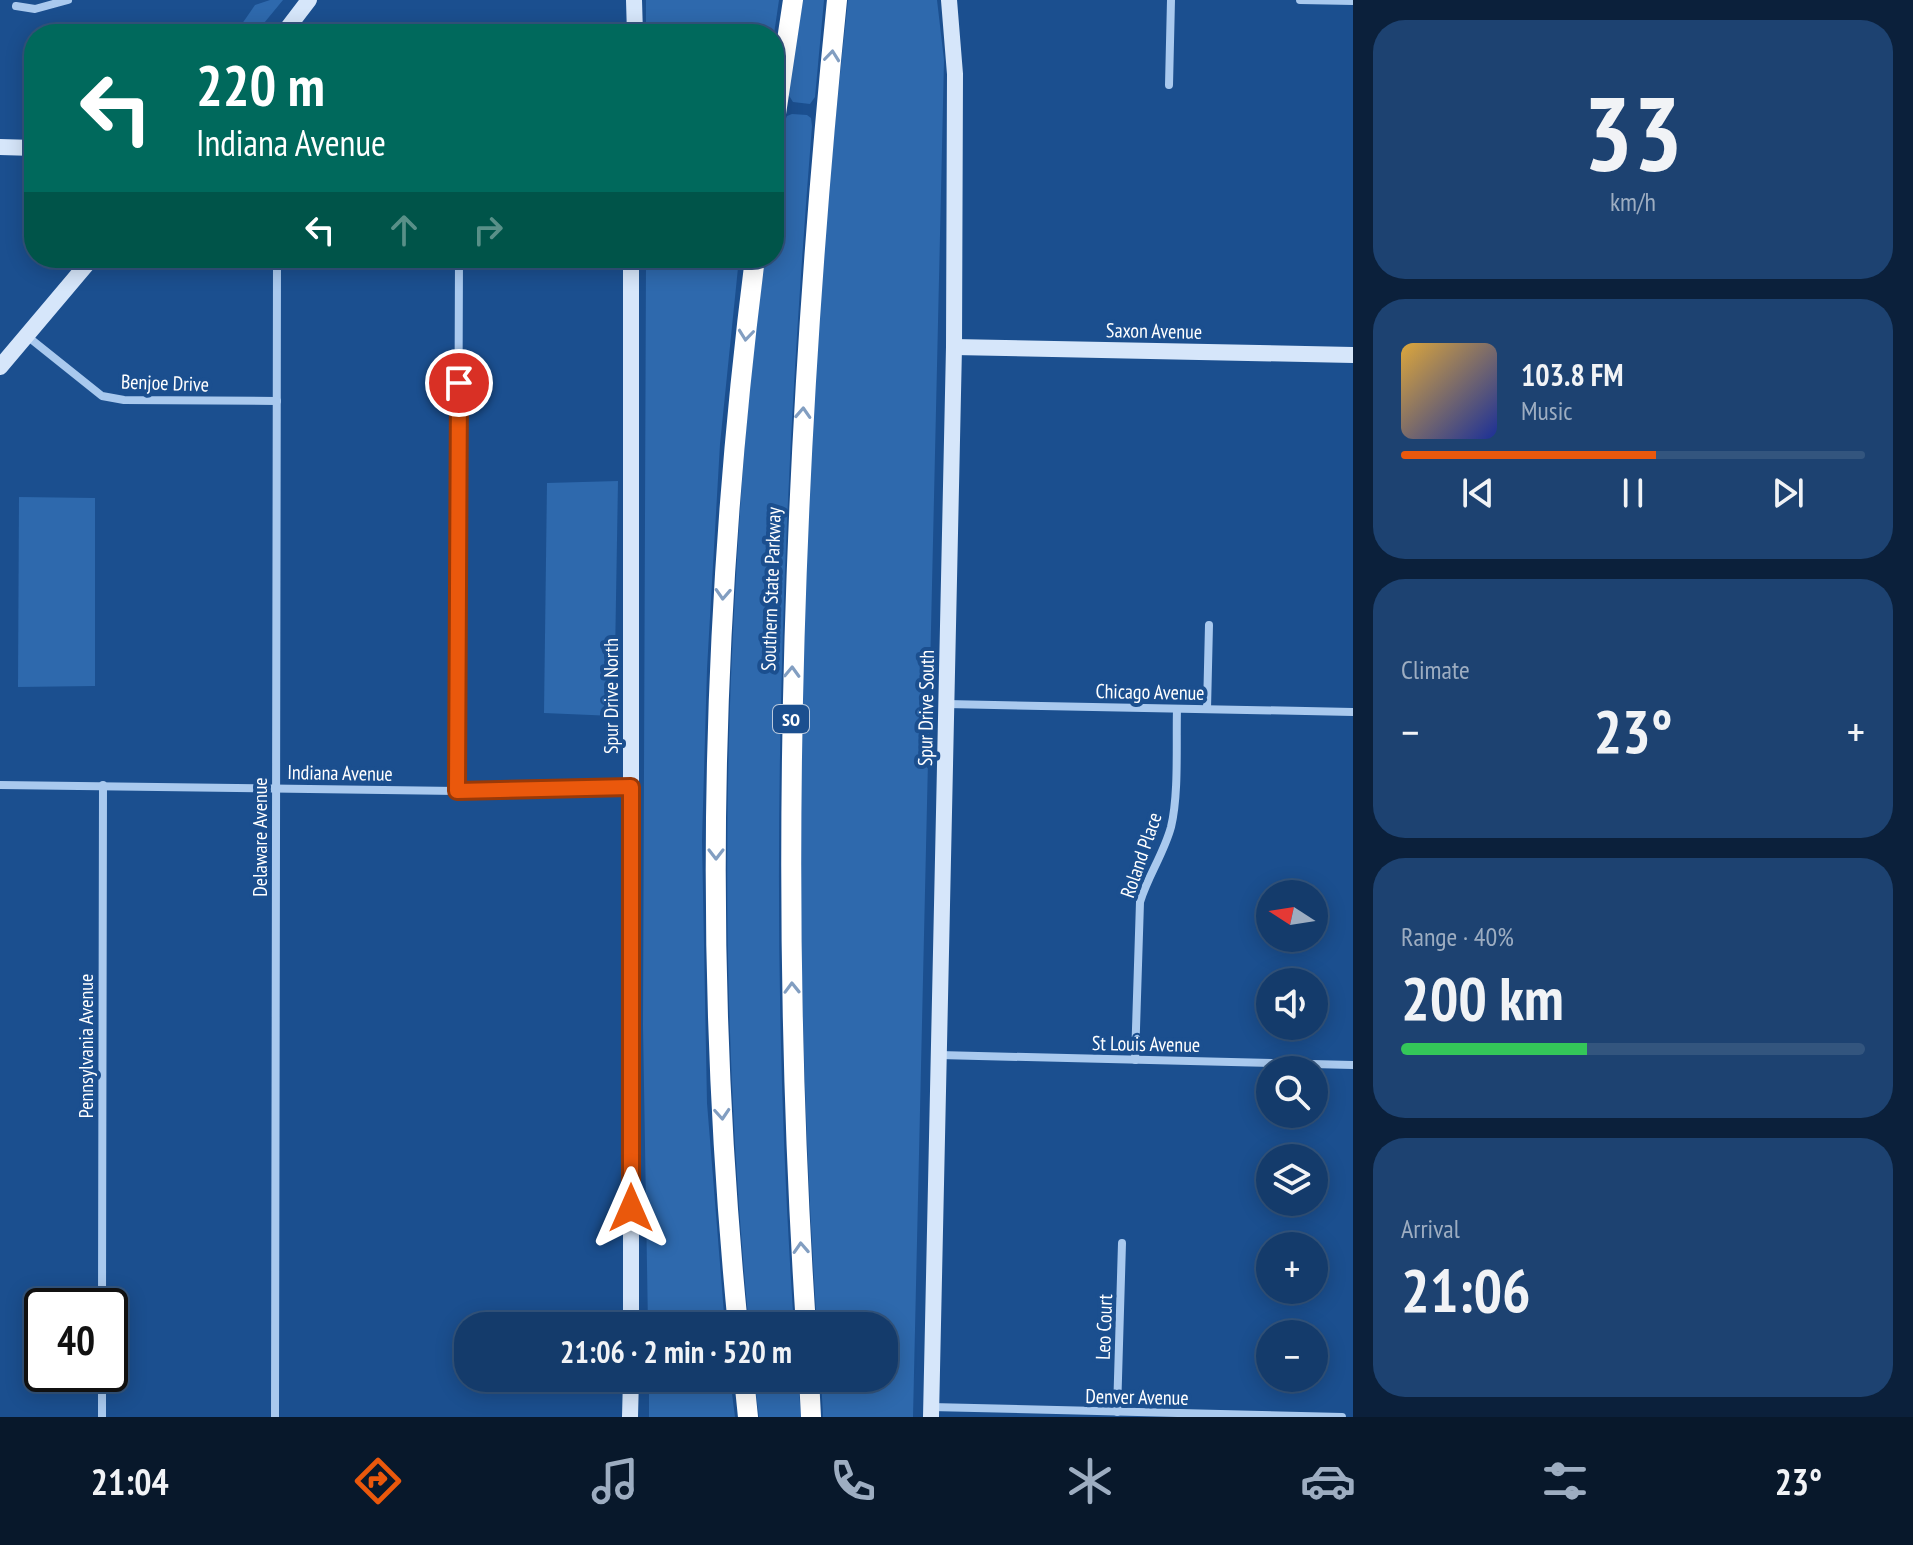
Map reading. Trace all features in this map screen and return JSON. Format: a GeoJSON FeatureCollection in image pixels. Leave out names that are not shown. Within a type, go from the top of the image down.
{"type":"FeatureCollection","features":[{"type":"Feature","properties":{"kind":"highway"},"geometry":{"type":"LineString","coordinates":[[784,60],[793,0]]}},
{"type":"Feature","properties":{"kind":"highway","name":"Southern State Parkway"},"geometry":{"type":"LineString","coordinates":[[805,1312],[792,1018],[791,737],[813,258],[837,0]]}},
{"type":"Feature","properties":{"kind":"highway"},"geometry":{"type":"LineString","coordinates":[[737,1312],[719,1067],[716,792],[727,529],[754,268]]}},
{"type":"Feature","properties":{"kind":"highway"},"geometry":{"type":"LineString","coordinates":[[745,1392],[748,1417]]}},
{"type":"Feature","properties":{"kind":"highway"},"geometry":{"type":"LineString","coordinates":[[810,1392],[811,1417]]}},
{"type":"Feature","properties":{"kind":"street"},"geometry":{"type":"LineString","coordinates":[[16,6],[35,9],[68,0]]}},
{"type":"Feature","properties":{"kind":"street"},"geometry":{"type":"LineString","coordinates":[[291,24],[309,0]]}},
{"type":"Feature","properties":{"kind":"street"},"geometry":{"type":"LineString","coordinates":[[634,0],[635,24]]}},
{"type":"Feature","properties":{"kind":"street","name":"Spur Drive South"},"geometry":{"type":"LineString","coordinates":[[931,1412],[954,347],[955,74],[949,0]]}},
{"type":"Feature","properties":{"kind":"street"},"geometry":{"type":"LineString","coordinates":[[1169,85],[1171,0]]}},
{"type":"Feature","properties":{"kind":"street"},"geometry":{"type":"LineString","coordinates":[[1300,0],[1353,1]]}},
{"type":"Feature","properties":{"kind":"street"},"geometry":{"type":"LineString","coordinates":[[0,147],[24,148]]}},
{"type":"Feature","properties":{"kind":"street"},"geometry":{"type":"LineString","coordinates":[[0,367],[84,268]]}},
{"type":"Feature","properties":{"kind":"street","name":"Delaware Avenue"},"geometry":{"type":"LineString","coordinates":[[275,1417],[277,268]]}},
{"type":"Feature","properties":{"kind":"street"},"geometry":{"type":"LineString","coordinates":[[457,791],[459,268]]}},
{"type":"Feature","properties":{"kind":"street","name":"Spur Drive North"},"geometry":{"type":"LineString","coordinates":[[631,268],[631,1312]]}},
{"type":"Feature","properties":{"kind":"street","name":"Benjoe Drive"},"geometry":{"type":"LineString","coordinates":[[27,336],[102,396],[124,400],[277,401]]}},
{"type":"Feature","properties":{"kind":"street","name":"Saxon Avenue"},"geometry":{"type":"LineString","coordinates":[[954,347],[1353,355]]}},
{"type":"Feature","properties":{"kind":"street"},"geometry":{"type":"LineString","coordinates":[[1207,709],[1209,625]]}},
{"type":"Feature","properties":{"kind":"street","name":"Chicago Avenue"},"geometry":{"type":"LineString","coordinates":[[946,704],[1353,712]]}},
{"type":"Feature","properties":{"kind":"street","name":"Roland Place"},"geometry":{"type":"LineString","coordinates":[[1135,1060],[1140,902],[1172,824],[1177,709]]}},
{"type":"Feature","properties":{"kind":"street","name":"Indiana Avenue"},"geometry":{"type":"LineString","coordinates":[[0,785],[457,791],[631,787]]}},
{"type":"Feature","properties":{"kind":"street","name":"Pennsylvania Avenue"},"geometry":{"type":"LineString","coordinates":[[102,1288],[103,785]]}},
{"type":"Feature","properties":{"kind":"street","name":"St Louis Avenue"},"geometry":{"type":"LineString","coordinates":[[938,1055],[1353,1065]]}},
{"type":"Feature","properties":{"kind":"street","name":"Leo Court"},"geometry":{"type":"LineString","coordinates":[[1117,1412],[1122,1243]]}},
{"type":"Feature","properties":{"kind":"street"},"geometry":{"type":"LineString","coordinates":[[102,1392],[102,1417]]}},
{"type":"Feature","properties":{"kind":"street"},"geometry":{"type":"LineString","coordinates":[[630,1417],[631,1392]]}},
{"type":"Feature","properties":{"kind":"street","name":"Denver Avenue"},"geometry":{"type":"LineString","coordinates":[[931,1412],[1342,1417]]}},
{"type":"Feature","properties":{"kind":"shaded area"},"geometry":{"type":"Polygon","coordinates":[[[283,0],[263,24],[242,24],[255,5],[283,0]]]}},
{"type":"Feature","properties":{"kind":"shaded area"},"geometry":{"type":"Polygon","coordinates":[[[646,0],[779,0],[775,24],[646,24],[646,0]]]}},
{"type":"Feature","properties":{"kind":"shaded area"},"geometry":{"type":"Polygon","coordinates":[[[803,0],[824,0],[815,97],[810,104],[793,102],[788,94],[803,0]]]}},
{"type":"Feature","properties":{"kind":"shaded area"},"geometry":{"type":"Polygon","coordinates":[[[848,0],[937,0],[944,60],[913,1417],[823,1417],[822,1392],[898,1392],[898,1312],[816,1312],[803,1034],[800,838],[802,644],[812,409],[848,0]]]}},
{"type":"Feature","properties":{"kind":"shaded area"},"geometry":{"type":"Polygon","coordinates":[[[792,114],[807,115],[811,118],[812,126],[792,426],[780,726],[780,1026],[793,1312],[748,1312],[730,1046],[728,764],[741,497],[755,338],[764,268],[784,268],[784,123],[787,116],[792,114]]]}},
{"type":"Feature","properties":{"kind":"shaded area"},"geometry":{"type":"Polygon","coordinates":[[[646,268],[738,268],[720,444],[707,669],[702,841],[707,1103],[724,1312],[648,1312],[643,1026],[646,268]]]}},
{"type":"Feature","properties":{"kind":"shaded area"},"geometry":{"type":"Polygon","coordinates":[[[618,481],[614,716],[544,713],[547,483],[618,481]]]}},
{"type":"Feature","properties":{"kind":"shaded area"},"geometry":{"type":"Polygon","coordinates":[[[19,497],[95,498],[95,686],[18,687],[19,497]]]}},
{"type":"Feature","properties":{"kind":"shaded area"},"geometry":{"type":"Polygon","coordinates":[[[649,1392],[732,1392],[735,1417],[649,1417],[649,1392]]]}},
{"type":"Feature","properties":{"kind":"shaded area"},"geometry":{"type":"Polygon","coordinates":[[[756,1392],[799,1392],[801,1417],[759,1417],[756,1392]]]}},
{"type":"Feature","properties":{"kind":"route"},"geometry":{"type":"LineString","coordinates":[[459,383],[457,791],[631,787],[631,1208]]}}]}
